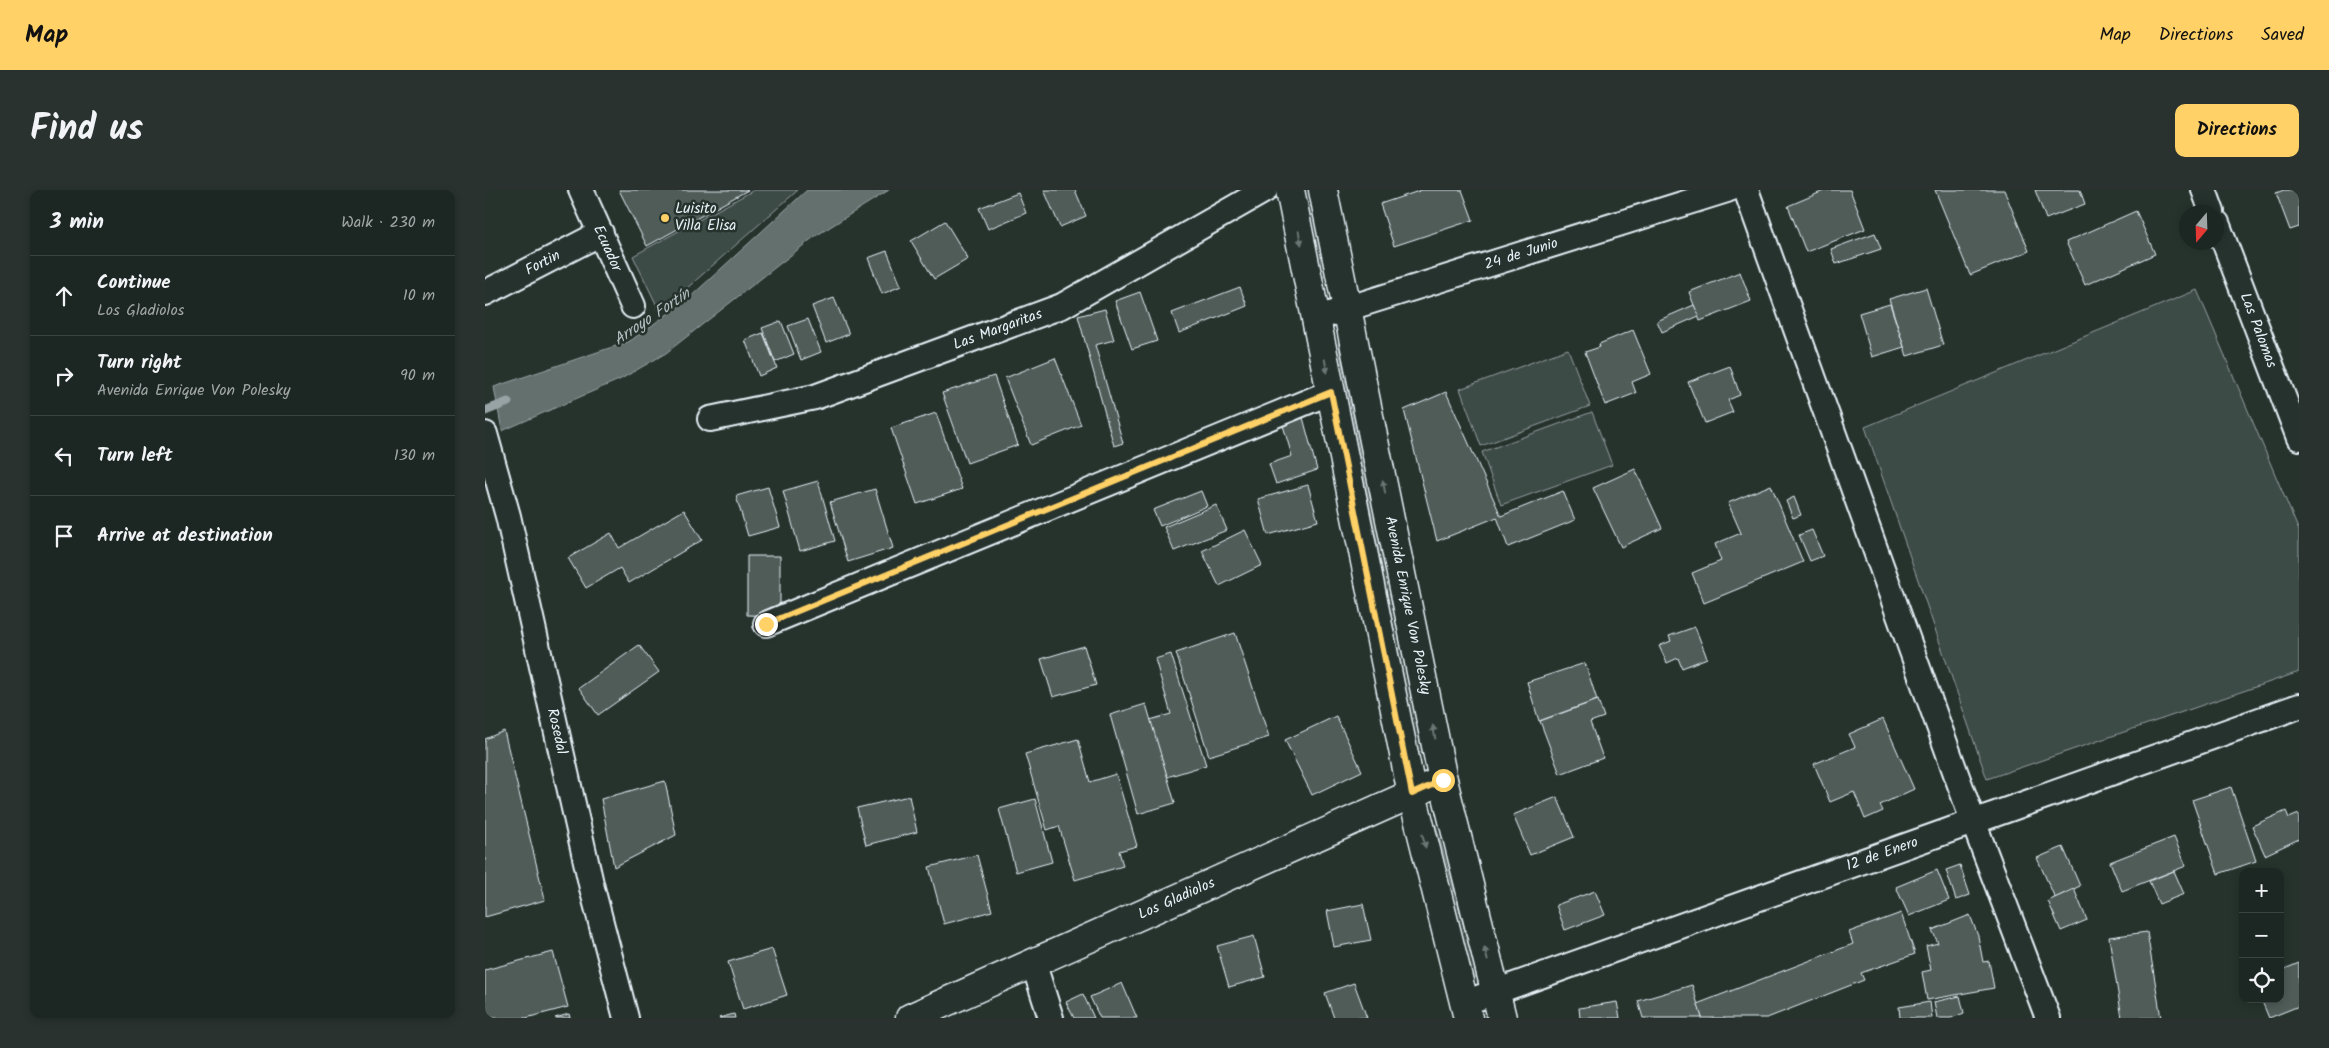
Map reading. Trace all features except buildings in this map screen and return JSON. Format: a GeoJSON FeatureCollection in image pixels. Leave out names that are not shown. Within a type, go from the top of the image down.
{"type":"FeatureCollection","features":[{"type":"Feature","properties":{"kind":"main road"},"geometry":{"type":"LineString","coordinates":[[1290,190],[1412,794],[1466,1010]]}},
{"type":"Feature","properties":{"kind":"main road","name":"Avenida Enrique Von Polesky"},"geometry":{"type":"LineString","coordinates":[[1323,190],[1443,780],[1499,1005]]}},
{"type":"Feature","properties":{"kind":"main road","name":"Los Gladiolos"},"geometry":{"type":"LineString","coordinates":[[911,1018],[1443,780]]}},
{"type":"Feature","properties":{"kind":"street","name":"Ecuador"},"geometry":{"type":"LineString","coordinates":[[581,190],[633,306]]}},
{"type":"Feature","properties":{"kind":"street","name":"Las Margaritas"},"geometry":{"type":"LineString","coordinates":[[710,419],[815,397],[1062,306],[1265,190]]}},
{"type":"Feature","properties":{"kind":"street","name":"24 de Junio"},"geometry":{"type":"LineString","coordinates":[[1317,318],[1727,190]]}},
{"type":"Feature","properties":{"kind":"street"},"geometry":{"type":"LineString","coordinates":[[1746,190],[1973,821],[2048,1018]]}},
{"type":"Feature","properties":{"kind":"street"},"geometry":{"type":"LineString","coordinates":[[2204,190],[2209,205]]}},
{"type":"Feature","properties":{"kind":"street","name":"Fortin"},"geometry":{"type":"LineString","coordinates":[[485,293],[601,233]]}},
{"type":"Feature","properties":{"kind":"street","name":"Las Palomas"},"geometry":{"type":"LineString","coordinates":[[2224,241],[2299,438]]}},
{"type":"Feature","properties":{"kind":"street"},"geometry":{"type":"LineString","coordinates":[[766,624],[1331,392]]}},
{"type":"Feature","properties":{"kind":"street","name":"Rosedal"},"geometry":{"type":"LineString","coordinates":[[486,439],[508,516],[590,878],[626,1018]]}},
{"type":"Feature","properties":{"kind":"street","name":"12 de Enero"},"geometry":{"type":"LineString","coordinates":[[1466,1010],[1499,1005],[1973,821],[2299,706]]}},
{"type":"Feature","properties":{"kind":"street"},"geometry":{"type":"LineString","coordinates":[[1033,962],[1051,1018]]}},
{"type":"Feature","properties":{"kind":"shaded area"},"geometry":{"type":"Polygon","coordinates":[[[754,190],[798,190],[660,312],[633,256],[754,190]]]}},
{"type":"Feature","properties":{"kind":"shaded area"},"geometry":{"type":"Polygon","coordinates":[[[807,190],[889,190],[814,237],[666,353],[621,379],[502,431],[494,387],[630,341],[687,300],[807,190]]]}},
{"type":"Feature","properties":{"kind":"shaded area"},"geometry":{"type":"Polygon","coordinates":[[[1309,206],[1314,208],[1327,278],[1322,276],[1308,209],[1309,206]]]}},
{"type":"Feature","properties":{"kind":"shaded area"},"geometry":{"type":"Polygon","coordinates":[[[2197,290],[2299,531],[2299,672],[1987,779],[1865,427],[2197,290]]]}},
{"type":"Feature","properties":{"kind":"shaded area"},"geometry":{"type":"Polygon","coordinates":[[[1338,343],[1341,343],[1423,754],[1418,752],[1338,343]]]}},
{"type":"Feature","properties":{"kind":"shaded area"},"geometry":{"type":"Polygon","coordinates":[[[1568,349],[1590,406],[1481,446],[1460,389],[1568,349]]]}},
{"type":"Feature","properties":{"kind":"shaded area"},"geometry":{"type":"Polygon","coordinates":[[[1592,412],[1612,465],[1501,505],[1482,452],[1592,412]]]}},
{"type":"Feature","properties":{"kind":"shaded area"},"geometry":{"type":"Polygon","coordinates":[[[1436,825],[1477,975],[1474,979],[1471,976],[1433,828],[1436,825]]]}},
{"type":"Feature","properties":{"kind":"waterway","name":"Arroyo Fortín"},"geometry":{"type":"LineString","coordinates":[[485,411],[508,402]]}},
{"type":"Feature","properties":{"kind":"place","name":"Luisito Villa Elisa"},"geometry":{"type":"Point","coordinates":[665,218]}},
{"type":"Feature","properties":{"kind":"route"},"geometry":{"type":"LineString","coordinates":[[766,624],[1331,392],[1412,794],[1443,780]]}}]}
